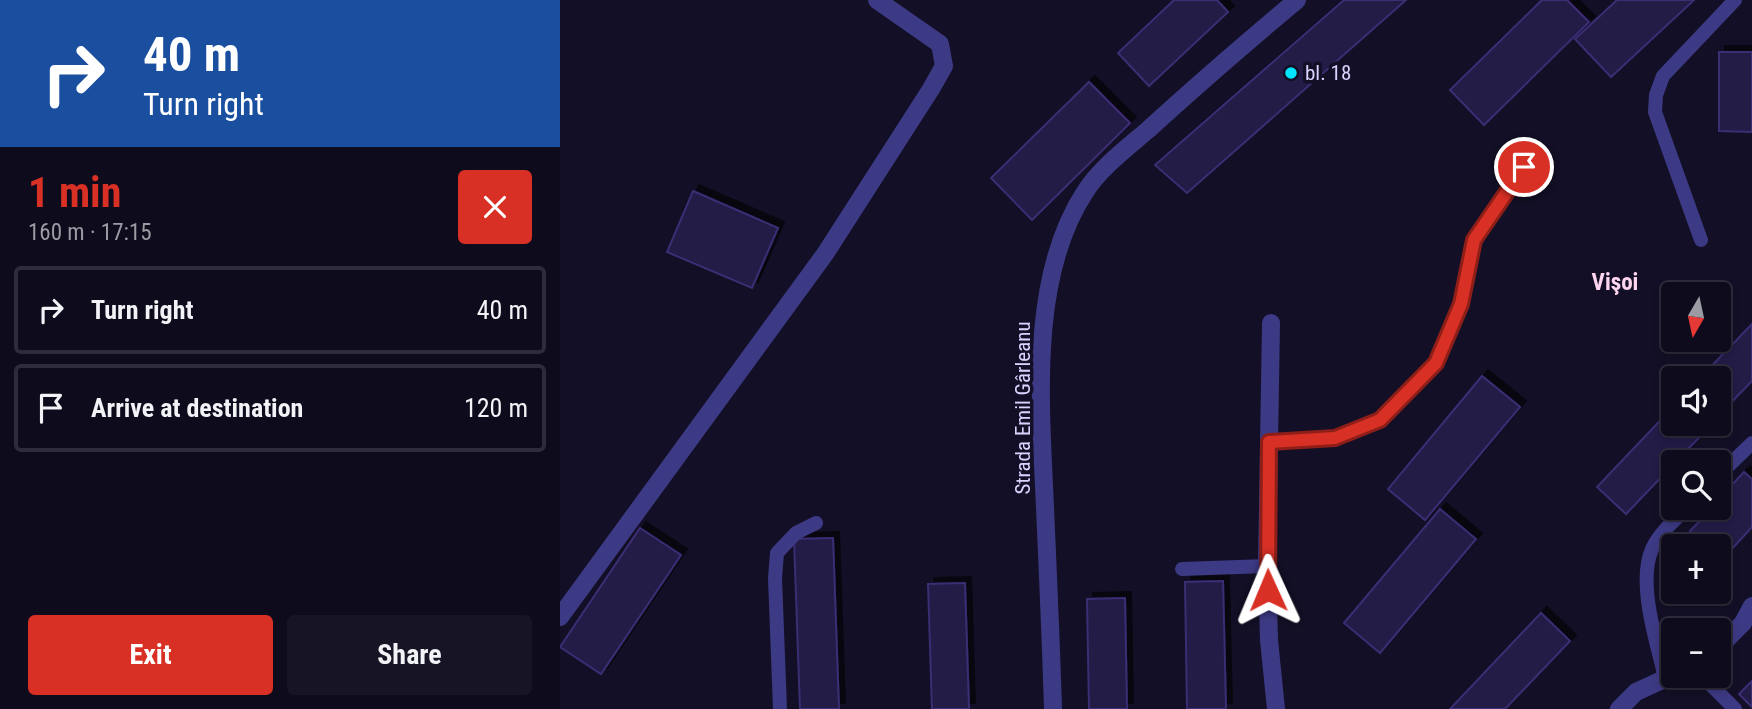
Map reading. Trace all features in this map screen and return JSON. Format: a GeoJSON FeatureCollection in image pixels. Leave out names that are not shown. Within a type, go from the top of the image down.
{"type":"FeatureCollection","features":[{"type":"Feature","properties":{"kind":"street"},"geometry":{"type":"LineString","coordinates":[[560,618],[825,254],[944,66],[940,44],[877,0]]}},
{"type":"Feature","properties":{"kind":"street","name":"Strada Emil Gârleanu"},"geometry":{"type":"LineString","coordinates":[[1053,709],[1043,471],[1042,367],[1048,292],[1057,250],[1070,216],[1087,189],[1122,152],[1297,0]]}},
{"type":"Feature","properties":{"kind":"street"},"geometry":{"type":"LineString","coordinates":[[1271,323],[1267,566],[1269,640],[1276,709]]}},
{"type":"Feature","properties":{"kind":"street"},"geometry":{"type":"LineString","coordinates":[[1731,635],[1743,623],[1752,606]]}},
{"type":"Feature","properties":{"kind":"street"},"geometry":{"type":"LineString","coordinates":[[1619,709],[1636,692],[1661,681]]}},
{"type":"Feature","properties":{"kind":"lane"},"geometry":{"type":"LineString","coordinates":[[1701,240],[1655,112],[1656,95],[1663,76],[1735,0]]}},
{"type":"Feature","properties":{"kind":"lane"},"geometry":{"type":"LineString","coordinates":[[1269,442],[1335,438],[1380,420],[1436,363],[1461,304],[1474,240],[1524,167]]}},
{"type":"Feature","properties":{"kind":"lane"},"geometry":{"type":"LineString","coordinates":[[1731,463],[1752,443]]}},
{"type":"Feature","properties":{"kind":"lane"},"geometry":{"type":"LineString","coordinates":[[1661,652],[1652,624],[1647,588],[1648,560],[1652,547],[1676,520]]}},
{"type":"Feature","properties":{"kind":"lane"},"geometry":{"type":"LineString","coordinates":[[780,709],[775,578],[777,553],[796,533],[816,523]]}},
{"type":"Feature","properties":{"kind":"lane"},"geometry":{"type":"LineString","coordinates":[[1182,569],[1267,566]]}},
{"type":"Feature","properties":{"kind":"lane"},"geometry":{"type":"LineString","coordinates":[[1714,688],[1735,709]]}},
{"type":"Feature","properties":{"kind":"building"},"geometry":{"type":"Polygon","coordinates":[[[1174,0],[1217,0],[1228,12],[1149,86],[1118,53],[1174,0]]]}},
{"type":"Feature","properties":{"kind":"building","name":"bl. 18"},"geometry":{"type":"Polygon","coordinates":[[[1344,0],[1406,0],[1187,193],[1155,165],[1344,0]]]}},
{"type":"Feature","properties":{"kind":"building"},"geometry":{"type":"Polygon","coordinates":[[[1542,0],[1567,0],[1589,22],[1484,125],[1450,90],[1542,0]]]}},
{"type":"Feature","properties":{"kind":"building"},"geometry":{"type":"Polygon","coordinates":[[[1617,0],[1694,0],[1611,77],[1575,39],[1617,0]]]}},
{"type":"Feature","properties":{"kind":"building"},"geometry":{"type":"Polygon","coordinates":[[[1719,52],[1752,52],[1752,132],[1719,131],[1719,52]]]}},
{"type":"Feature","properties":{"kind":"building"},"geometry":{"type":"Polygon","coordinates":[[[1089,82],[1130,123],[1032,220],[991,178],[1089,82]]]}},
{"type":"Feature","properties":{"kind":"building"},"geometry":{"type":"Polygon","coordinates":[[[693,191],[778,228],[752,288],[667,252],[693,191]]]}},
{"type":"Feature","properties":{"kind":"building"},"geometry":{"type":"Polygon","coordinates":[[[1752,324],[1752,381],[1731,403],[1731,366],[1712,366],[1725,352],[1731,352],[1731,346],[1752,324]]]}},
{"type":"Feature","properties":{"kind":"building"},"geometry":{"type":"Polygon","coordinates":[[[1482,376],[1520,407],[1425,520],[1388,489],[1482,376]]]}},
{"type":"Feature","properties":{"kind":"building"},"geometry":{"type":"Polygon","coordinates":[[[1661,420],[1661,436],[1701,436],[1687,450],[1661,450],[1661,477],[1626,514],[1597,487],[1661,420]]]}},
{"type":"Feature","properties":{"kind":"building"},"geometry":{"type":"Polygon","coordinates":[[[1744,472],[1752,479],[1752,527],[1731,550],[1731,534],[1693,534],[1690,531],[1701,520],[1731,520],[1731,486],[1744,472]]]}},
{"type":"Feature","properties":{"kind":"building"},"geometry":{"type":"Polygon","coordinates":[[[1440,509],[1476,539],[1380,653],[1344,623],[1440,509]]]}},
{"type":"Feature","properties":{"kind":"building"},"geometry":{"type":"Polygon","coordinates":[[[640,528],[681,555],[601,674],[560,647],[640,528]]]}},
{"type":"Feature","properties":{"kind":"building"},"geometry":{"type":"Polygon","coordinates":[[[833,538],[839,709],[800,709],[794,539],[833,538]]]}},
{"type":"Feature","properties":{"kind":"building"},"geometry":{"type":"Polygon","coordinates":[[[1223,581],[1226,709],[1187,709],[1185,582],[1223,581]]]}},
{"type":"Feature","properties":{"kind":"building"},"geometry":{"type":"Polygon","coordinates":[[[965,583],[969,709],[932,709],[928,584],[965,583]]]}},
{"type":"Feature","properties":{"kind":"building"},"geometry":{"type":"Polygon","coordinates":[[[1125,598],[1127,709],[1089,709],[1087,599],[1125,598]]]}},
{"type":"Feature","properties":{"kind":"building"},"geometry":{"type":"Polygon","coordinates":[[[1541,613],[1570,641],[1505,709],[1450,709],[1541,613]]]}},
{"type":"Feature","properties":{"kind":"building"},"geometry":{"type":"Polygon","coordinates":[[[1752,681],[1752,707],[1739,694],[1752,681]]]}},
{"type":"Feature","properties":{"kind":"place","name":"bl. 18"},"geometry":{"type":"Point","coordinates":[1291,73]}},
{"type":"Feature","properties":{"kind":"district","name":"Vişoi"},"geometry":{"type":"Point","coordinates":[1615,282]}},
{"type":"Feature","properties":{"kind":"route"},"geometry":{"type":"LineString","coordinates":[[1268,590],[1269,442],[1335,438],[1380,420],[1436,363],[1461,304],[1474,240],[1524,167]]}}]}
